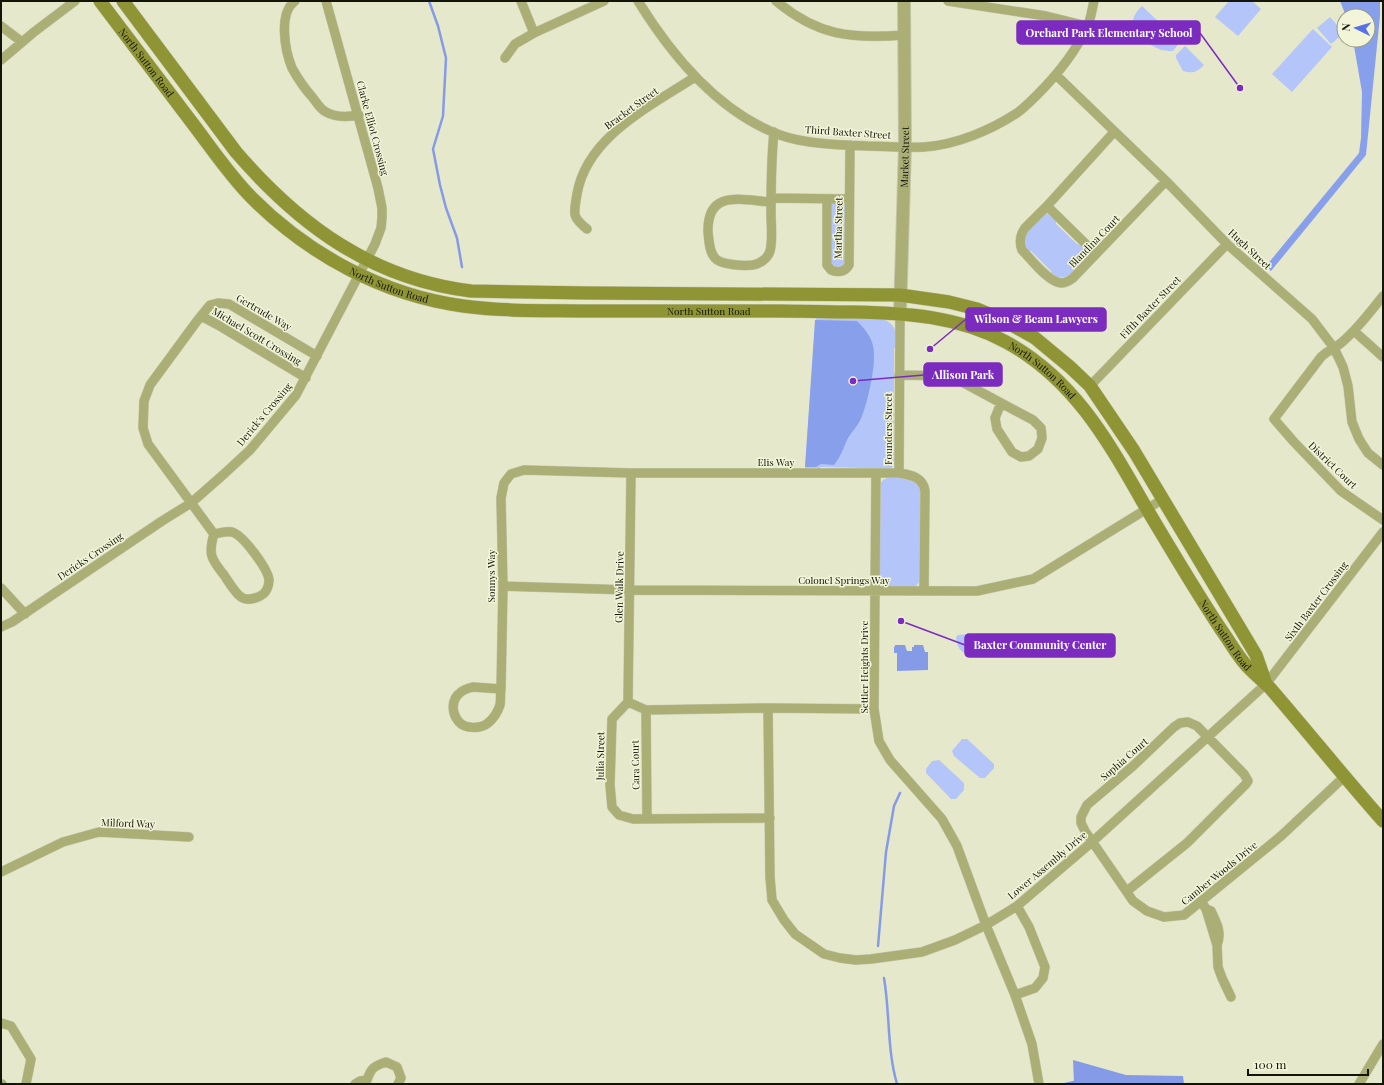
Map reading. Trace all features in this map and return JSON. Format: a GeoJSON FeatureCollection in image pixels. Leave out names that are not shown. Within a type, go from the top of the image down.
{"type":"FeatureCollection","features":[{"type":"Feature","properties":{"kind":"main road","name":"North Sutton Road"},"geometry":{"type":"LineString","coordinates":[[100,1],[224,165],[250,196],[291,232],[315,250],[359,275],[400,291],[445,303],[507,310],[900,313],[953,321],[980,330],[1019,349],[1042,366],[1071,392],[1084,407],[1126,473],[1206,607],[1246,665],[1266,684],[1383,821]]}},
{"type":"Feature","properties":{"kind":"main road","name":"North Sutton Road"},"geometry":{"type":"LineString","coordinates":[[123,1],[236,152],[256,175],[287,205],[319,231],[366,260],[386,269],[420,280],[455,289],[471,291],[596,294],[900,295],[949,302],[977,309],[1003,320],[1035,338],[1090,386],[1134,451],[1256,655],[1266,684]]}},
{"type":"Feature","properties":{"kind":"street"},"geometry":{"type":"LineString","coordinates":[[1,60],[75,1]]}},
{"type":"Feature","properties":{"kind":"street"},"geometry":{"type":"LineString","coordinates":[[295,1],[286,14],[285,25],[288,56],[296,75],[312,97],[326,112],[340,116],[359,115]]}},
{"type":"Feature","properties":{"kind":"street","name":"Clarke Elliot Crossing"},"geometry":{"type":"LineString","coordinates":[[326,1],[359,115],[382,208],[381,228],[375,244],[366,260]]}},
{"type":"Feature","properties":{"kind":"street"},"geometry":{"type":"LineString","coordinates":[[521,1],[534,34]]}},
{"type":"Feature","properties":{"kind":"street"},"geometry":{"type":"LineString","coordinates":[[505,58],[515,44],[604,1]]}},
{"type":"Feature","properties":{"kind":"street","name":"Third Baxter Street"},"geometry":{"type":"LineString","coordinates":[[638,1],[661,36],[695,77],[708,90],[730,107],[755,123],[780,135],[804,141],[850,145],[925,147],[961,140],[973,136],[1020,111],[1056,76],[1068,60],[1088,26],[1094,1]]}},
{"type":"Feature","properties":{"kind":"street"},"geometry":{"type":"LineString","coordinates":[[776,1],[817,28],[841,34],[872,37],[904,35]]}},
{"type":"Feature","properties":{"kind":"street","name":"Market Street"},"geometry":{"type":"LineString","coordinates":[[900,313],[905,146],[904,1]]}},
{"type":"Feature","properties":{"kind":"street"},"geometry":{"type":"LineString","coordinates":[[948,1],[1046,16],[1088,26]]}},
{"type":"Feature","properties":{"kind":"street"},"geometry":{"type":"LineString","coordinates":[[1,26],[22,42]]}},
{"type":"Feature","properties":{"kind":"street","name":"Hugh Street"},"geometry":{"type":"LineString","coordinates":[[1056,76],[1166,181],[1227,244],[1312,319],[1334,348],[1342,367],[1348,386],[1352,422],[1356,433],[1368,453],[1383,465]]}},
{"type":"Feature","properties":{"kind":"street","name":"Bracket Street"},"geometry":{"type":"LineString","coordinates":[[587,229],[576,220],[575,206],[583,175],[595,153],[620,127],[695,77]]}},
{"type":"Feature","properties":{"kind":"street"},"geometry":{"type":"LineString","coordinates":[[771,200],[726,200],[715,207],[709,215],[708,238],[712,254],[715,259],[722,263],[753,265],[766,259],[770,251],[771,200],[770,166],[774,132]]}},
{"type":"Feature","properties":{"kind":"street","name":"Blandina Court"},"geometry":{"type":"LineString","coordinates":[[1114,132],[1022,232],[1020,244],[1022,250],[1050,279],[1060,283],[1067,282],[1073,278],[1166,181]]}},
{"type":"Feature","properties":{"kind":"street","name":"Martha Street"},"geometry":{"type":"LineString","coordinates":[[827,199],[826,262],[829,269],[834,272],[843,271],[848,265],[850,145]]}},
{"type":"Feature","properties":{"kind":"street","name":"Martha Street"},"geometry":{"type":"LineString","coordinates":[[771,200],[849,200]]}},
{"type":"Feature","properties":{"kind":"street"},"geometry":{"type":"LineString","coordinates":[[1047,206],[1096,254]]}},
{"type":"Feature","properties":{"kind":"street","name":"Fifth Baxter Street"},"geometry":{"type":"LineString","coordinates":[[1090,386],[1227,244]]}},
{"type":"Feature","properties":{"kind":"street","name":"Derick's Crossing"},"geometry":{"type":"LineString","coordinates":[[191,502],[250,450],[296,395],[366,260]]}},
{"type":"Feature","properties":{"kind":"street"},"geometry":{"type":"LineString","coordinates":[[1334,348],[1354,331],[1383,296]]}},
{"type":"Feature","properties":{"kind":"street","name":"Gertrude Way"},"geometry":{"type":"LineString","coordinates":[[201,316],[210,305],[218,303],[228,304],[317,356]]}},
{"type":"Feature","properties":{"kind":"street","name":"Founders Street"},"geometry":{"type":"LineString","coordinates":[[899,473],[900,313]]}},
{"type":"Feature","properties":{"kind":"street","name":"Michael Scott Crossing"},"geometry":{"type":"LineString","coordinates":[[214,534],[148,444],[143,428],[144,401],[150,385],[201,316],[306,378]]}},
{"type":"Feature","properties":{"kind":"street"},"geometry":{"type":"LineString","coordinates":[[1354,331],[1383,357]]}},
{"type":"Feature","properties":{"kind":"street","name":"District Court"},"geometry":{"type":"LineString","coordinates":[[1334,348],[1321,357],[1274,419],[1341,491],[1383,520]]}},
{"type":"Feature","properties":{"kind":"street"},"geometry":{"type":"LineString","coordinates":[[899,375],[951,376],[1001,403],[1032,420],[1041,428],[1042,438],[1038,449],[1029,456],[1021,457],[1012,452],[996,429],[995,418],[1001,403]]}},
{"type":"Feature","properties":{"kind":"street","name":"Elis Way"},"geometry":{"type":"LineString","coordinates":[[519,472],[524,470],[631,473],[899,473],[916,477],[923,483],[924,486],[924,591]]}},
{"type":"Feature","properties":{"kind":"street","name":"Sonnys Way"},"geometry":{"type":"LineString","coordinates":[[501,689],[473,687],[462,690],[455,698],[453,704],[453,712],[459,723],[471,728],[487,724],[500,704],[501,689],[503,586],[501,498],[504,483],[511,474],[519,472]]}},
{"type":"Feature","properties":{"kind":"street","name":"Glen Walk Drive"},"geometry":{"type":"LineString","coordinates":[[628,702],[631,473]]}},
{"type":"Feature","properties":{"kind":"street","name":"Settler Heights Drive"},"geometry":{"type":"LineString","coordinates":[[876,474],[874,709],[879,741],[890,760],[942,819],[957,846],[986,925],[1015,995]]}},
{"type":"Feature","properties":{"kind":"street","name":"Colonel Springs Way"},"geometry":{"type":"LineString","coordinates":[[503,586],[630,590],[875,592],[977,591],[1032,579],[1163,500]]}},
{"type":"Feature","properties":{"kind":"street","name":"Dericks Crossing"},"geometry":{"type":"LineString","coordinates":[[1,628],[25,614],[191,502]]}},
{"type":"Feature","properties":{"kind":"street"},"geometry":{"type":"LineString","coordinates":[[233,532],[242,538],[265,569],[269,578],[268,588],[264,594],[256,598],[248,599],[241,597],[211,556],[210,547],[214,534],[233,532]]}},
{"type":"Feature","properties":{"kind":"street","name":"Sixth Baxter Crossing"},"geometry":{"type":"LineString","coordinates":[[1266,684],[1383,532]]}},
{"type":"Feature","properties":{"kind":"street"},"geometry":{"type":"LineString","coordinates":[[1,588],[25,614]]}},
{"type":"Feature","properties":{"kind":"street","name":"Lower Assembly Drive"},"geometry":{"type":"LineString","coordinates":[[768,708],[770,877],[772,900],[784,920],[795,934],[824,954],[856,960],[922,952],[955,940],[986,925],[1017,906],[1092,842],[1266,684]]}},
{"type":"Feature","properties":{"kind":"street"},"geometry":{"type":"LineString","coordinates":[[628,702],[646,710],[768,708],[874,709]]}},
{"type":"Feature","properties":{"kind":"street","name":"Julia Street"},"geometry":{"type":"LineString","coordinates":[[628,702],[612,719],[610,785],[612,807],[619,815],[633,819],[770,818]]}},
{"type":"Feature","properties":{"kind":"street","name":"Cara Court"},"geometry":{"type":"LineString","coordinates":[[646,710],[647,819]]}},
{"type":"Feature","properties":{"kind":"street","name":"Sophia Court"},"geometry":{"type":"LineString","coordinates":[[1092,842],[1081,823],[1082,813],[1087,805],[1178,725],[1185,722],[1194,724],[1247,777],[1248,780],[1246,784],[1187,842],[1127,891]]}},
{"type":"Feature","properties":{"kind":"street","name":"Camber Woods Drive"},"geometry":{"type":"LineString","coordinates":[[1092,842],[1134,901],[1147,912],[1164,917],[1184,916],[1203,905],[1281,836],[1344,777]]}},
{"type":"Feature","properties":{"kind":"street","name":"Milford Way"},"geometry":{"type":"LineString","coordinates":[[1,872],[63,842],[99,832],[189,837]]}},
{"type":"Feature","properties":{"kind":"street"},"geometry":{"type":"LineString","coordinates":[[1203,905],[1216,928],[1214,940],[1217,945],[1218,967],[1231,997]]}},
{"type":"Feature","properties":{"kind":"street"},"geometry":{"type":"LineString","coordinates":[[1017,906],[1029,927],[1044,967],[1043,978],[1035,988],[1015,995],[1032,1044],[1039,1084]]}},
{"type":"Feature","properties":{"kind":"street"},"geometry":{"type":"LineString","coordinates":[[1,1023],[11,1026],[31,1059],[26,1084]]}},
{"type":"Feature","properties":{"kind":"street"},"geometry":{"type":"LineString","coordinates":[[1359,1084],[1383,1044]]}},
{"type":"Feature","properties":{"kind":"street"},"geometry":{"type":"LineString","coordinates":[[355,1084],[360,1081],[369,1082],[370,1073],[376,1065],[386,1062],[397,1067],[401,1078],[398,1084]]}},
{"type":"Feature","properties":{"kind":"shaded area"},"geometry":{"type":"Polygon","coordinates":[[[1229,1],[1252,1],[1261,9],[1238,36],[1215,17],[1229,1]]]}},
{"type":"Feature","properties":{"kind":"shaded area"},"geometry":{"type":"Polygon","coordinates":[[[1340,1],[1380,1],[1380,16],[1366,155],[1271,271],[1266,266],[1359,153],[1361,138],[1362,92],[1354,48],[1376,48],[1376,8],[1343,8],[1340,1]]]}},
{"type":"Feature","properties":{"kind":"shaded area"},"geometry":{"type":"Polygon","coordinates":[[[1142,6],[1180,42],[1173,51],[1159,49],[1153,46],[1141,38],[1135,31],[1133,26],[1134,17],[1142,6]]]}},
{"type":"Feature","properties":{"kind":"shaded area"},"geometry":{"type":"Polygon","coordinates":[[[1330,17],[1336,24],[1336,40],[1331,44],[1317,28],[1330,17]]]}},
{"type":"Feature","properties":{"kind":"shaded area"},"geometry":{"type":"Polygon","coordinates":[[[1313,29],[1332,47],[1292,92],[1272,74],[1313,29]]]}},
{"type":"Feature","properties":{"kind":"shaded area"},"geometry":{"type":"Polygon","coordinates":[[[1185,46],[1204,65],[1195,72],[1183,71],[1176,58],[1176,55],[1185,46]]]}},
{"type":"Feature","properties":{"kind":"shaded area"},"geometry":{"type":"Polygon","coordinates":[[[830,203],[846,203],[846,264],[844,267],[831,268],[830,203]]]}},
{"type":"Feature","properties":{"kind":"shaded area"},"geometry":{"type":"Polygon","coordinates":[[[1045,213],[1056,221],[1056,224],[1087,252],[1087,257],[1072,273],[1067,276],[1058,277],[1052,275],[1051,271],[1031,251],[1028,251],[1024,245],[1026,233],[1045,213]]]}},
{"type":"Feature","properties":{"kind":"shaded area"},"geometry":{"type":"Polygon","coordinates":[[[816,317],[878,318],[886,320],[894,328],[896,335],[896,345],[894,349],[894,444],[896,460],[891,469],[864,470],[863,468],[821,467],[818,470],[805,469],[816,317]]]}},
{"type":"Feature","properties":{"kind":"shaded area"},"geometry":{"type":"Polygon","coordinates":[[[815,320],[857,321],[865,329],[871,339],[874,362],[867,401],[862,416],[847,440],[836,462],[834,465],[821,464],[816,467],[805,467],[815,320]]]}},
{"type":"Feature","properties":{"kind":"shaded area"},"geometry":{"type":"Polygon","coordinates":[[[902,477],[910,479],[921,488],[920,581],[915,587],[884,587],[880,582],[880,484],[887,478],[902,477]]]}},
{"type":"Feature","properties":{"kind":"shaded area"},"geometry":{"type":"Polygon","coordinates":[[[969,634],[976,640],[965,653],[959,648],[956,637],[958,635],[969,634]]]}},
{"type":"Feature","properties":{"kind":"shaded area"},"geometry":{"type":"Polygon","coordinates":[[[895,645],[905,645],[907,651],[912,651],[912,647],[914,647],[914,645],[923,645],[925,652],[928,652],[928,670],[897,671],[897,653],[894,653],[895,645]]]}},
{"type":"Feature","properties":{"kind":"shaded area"},"geometry":{"type":"Polygon","coordinates":[[[962,739],[967,739],[994,764],[994,768],[985,778],[980,778],[954,756],[952,751],[962,739]]]}},
{"type":"Feature","properties":{"kind":"shaded area"},"geometry":{"type":"Polygon","coordinates":[[[939,760],[964,783],[964,790],[956,799],[951,799],[926,773],[926,769],[932,761],[939,760]]]}},
{"type":"Feature","properties":{"kind":"shaded area"},"geometry":{"type":"Polygon","coordinates":[[[1073,1060],[1126,1075],[1183,1076],[1184,1084],[1074,1084],[1073,1060]]]}},
{"type":"Feature","properties":{"kind":"waterway"},"geometry":{"type":"LineString","coordinates":[[429,1],[438,26],[446,58],[443,116],[433,149],[446,208],[457,238],[462,267]]}},
{"type":"Feature","properties":{"kind":"waterway"},"geometry":{"type":"LineString","coordinates":[[878,946],[886,852],[894,806],[900,793]]}},
{"type":"Feature","properties":{"kind":"waterway"},"geometry":{"type":"LineString","coordinates":[[884,978],[890,1045],[897,1084]]}},
{"type":"Feature","properties":{"kind":"waterway"},"geometry":{"type":"LineString","coordinates":[[1065,1084],[1074,1082]]}},
{"type":"Feature","properties":{"kind":"place","name":"Orchard Park Elementary School"},"geometry":{"type":"Point","coordinates":[1240,88]}},
{"type":"Feature","properties":{"kind":"place","name":"Wilson & Beam Lawyers"},"geometry":{"type":"Point","coordinates":[930,349]}},
{"type":"Feature","properties":{"kind":"place","name":"Allison Park"},"geometry":{"type":"Point","coordinates":[853,381]}},
{"type":"Feature","properties":{"kind":"place","name":"Baxter Community Center"},"geometry":{"type":"Point","coordinates":[901,621]}}]}
